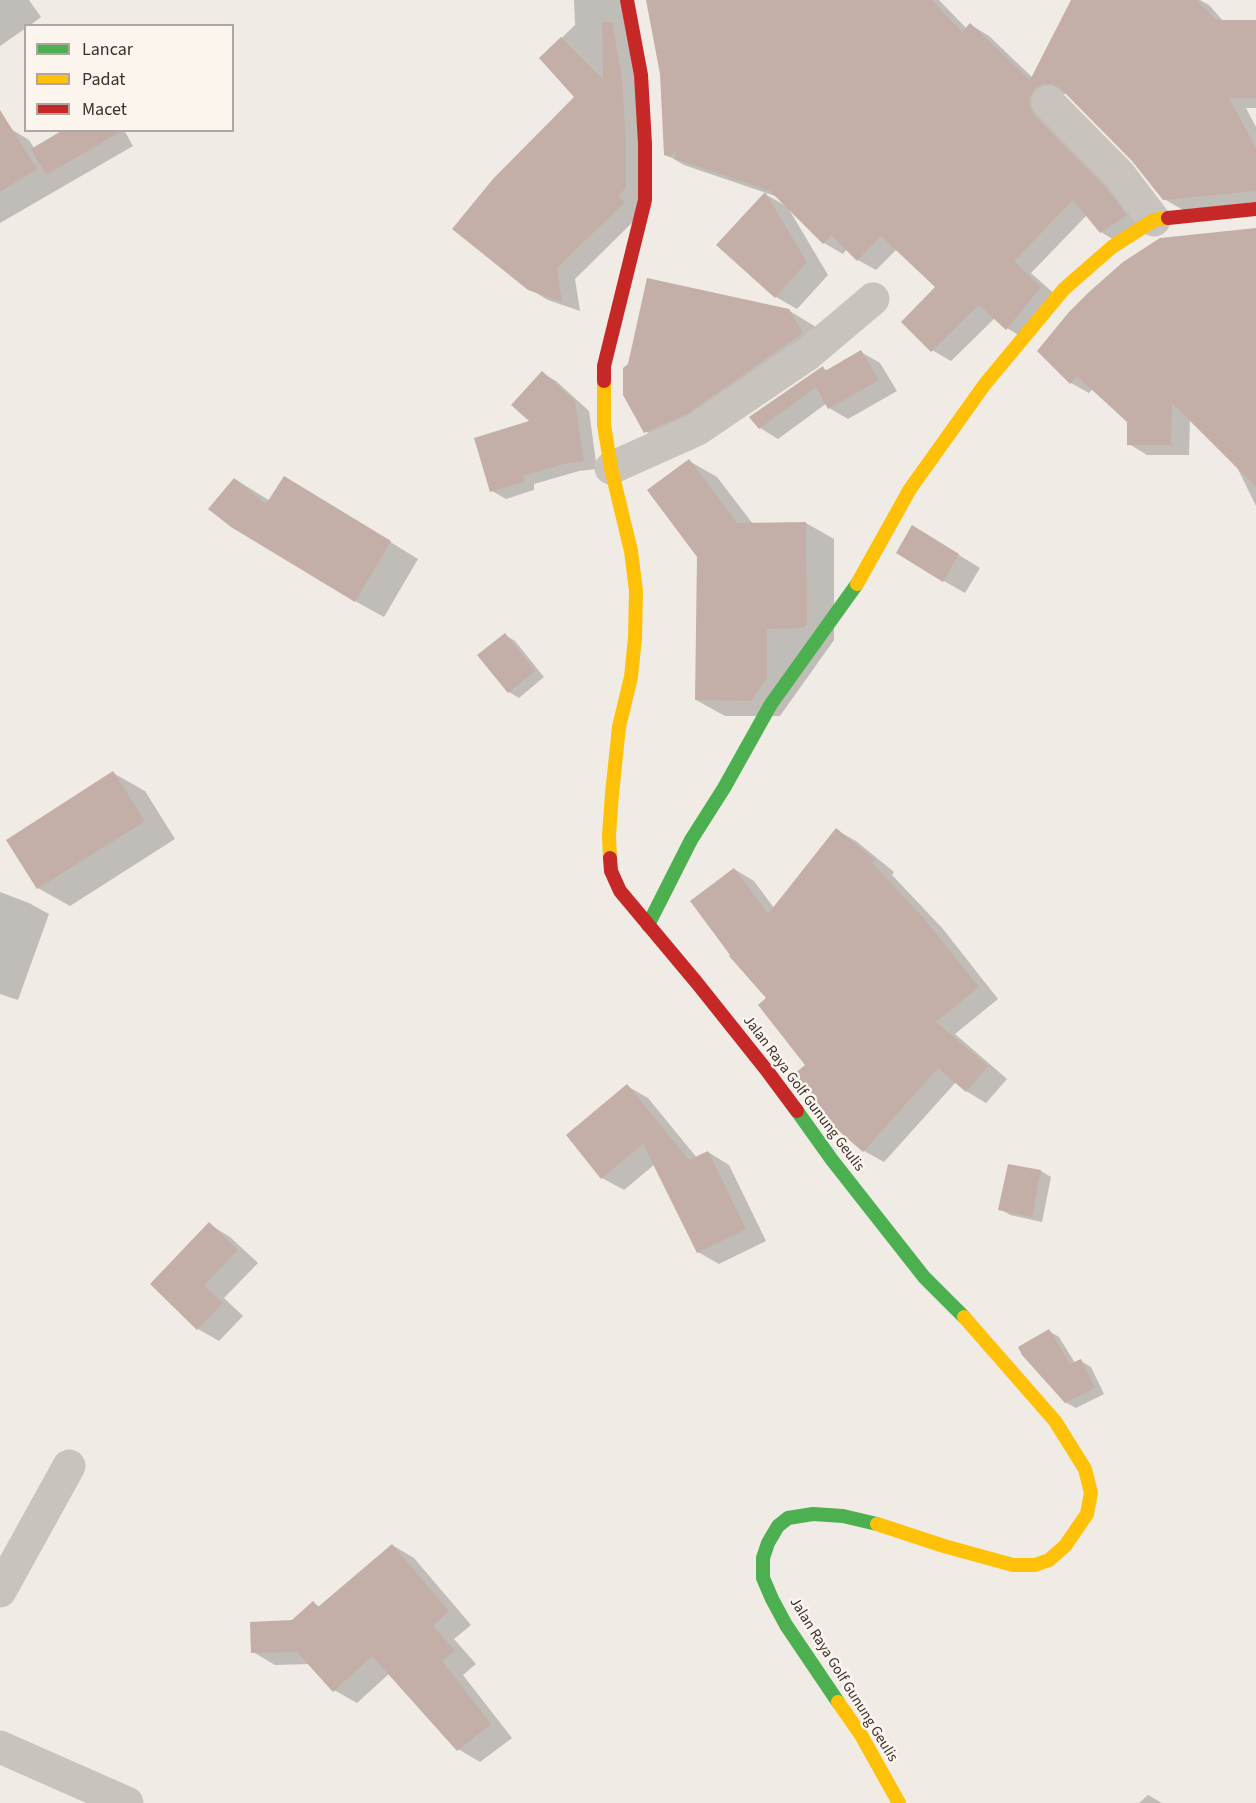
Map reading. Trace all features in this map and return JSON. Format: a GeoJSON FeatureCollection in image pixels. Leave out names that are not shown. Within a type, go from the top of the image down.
{"type":"FeatureCollection","features":[{"type":"Feature","properties":{"kind":"main road","name":"Jalan Raya Golf Gunung Geulis"},"geometry":{"type":"LineString","coordinates":[[627,0],[641,75],[645,200],[604,366],[604,425],[611,468],[635,574],[636,614],[631,677],[619,727],[610,817],[609,858],[614,880],[620,891],[768,1072],[819,1143],[924,1277],[961,1314],[1055,1421],[1085,1468],[1091,1493],[1087,1514],[1065,1546],[1049,1560],[1035,1565],[1013,1565],[944,1546],[879,1524],[843,1516],[813,1514],[789,1518],[778,1526],[768,1543],[763,1558],[763,1578],[772,1599],[786,1625],[861,1735],[899,1803]]}},
{"type":"Feature","properties":{"kind":"main road"},"geometry":{"type":"LineString","coordinates":[[648,925],[691,840],[724,788],[771,704],[853,592],[910,489],[978,394],[1064,289],[1112,248],[1154,220],[1256,209]]}},
{"type":"Feature","properties":{"kind":"street"},"geometry":{"type":"LineString","coordinates":[[1048,102],[1119,174],[1154,220]]}},
{"type":"Feature","properties":{"kind":"street"},"geometry":{"type":"LineString","coordinates":[[611,468],[696,430],[808,354],[873,299]]}},
{"type":"Feature","properties":{"kind":"street"},"geometry":{"type":"LineString","coordinates":[[0,1590],[69,1466]]}},
{"type":"Feature","properties":{"kind":"street"},"geometry":{"type":"LineString","coordinates":[[0,1747],[127,1803]]}},
{"type":"Feature","properties":{"kind":"building"},"geometry":{"type":"Polygon","coordinates":[[[646,0],[932,0],[962,32],[970,23],[1030,80],[1071,0],[1197,0],[1216,20],[1256,20],[1256,98],[1229,98],[1256,148],[1256,191],[1163,200],[1132,161],[1061,89],[1052,84],[1043,84],[1034,89],[1030,98],[1030,106],[1034,115],[1105,186],[1127,215],[1100,233],[1073,200],[1014,261],[1041,287],[1006,330],[979,305],[931,352],[901,322],[935,287],[881,236],[857,261],[831,235],[823,244],[770,191],[675,159],[676,151],[670,157],[664,155],[660,74],[646,0]]]}},
{"type":"Feature","properties":{"kind":"building"},"geometry":{"type":"Polygon","coordinates":[[[602,22],[612,22],[622,77],[626,188],[618,196],[625,202],[557,268],[562,302],[528,290],[452,229],[493,179],[574,97],[539,58],[561,37],[603,79],[602,22]]]}},
{"type":"Feature","properties":{"kind":"building"},"geometry":{"type":"Polygon","coordinates":[[[0,110],[37,169],[0,192],[0,110]]]}},
{"type":"Feature","properties":{"kind":"building"},"geometry":{"type":"Polygon","coordinates":[[[60,132],[121,132],[46,175],[31,149],[60,132]]]}},
{"type":"Feature","properties":{"kind":"building"},"geometry":{"type":"Polygon","coordinates":[[[765,192],[807,262],[775,298],[716,245],[765,192]]]}},
{"type":"Feature","properties":{"kind":"building"},"geometry":{"type":"Polygon","coordinates":[[[1256,228],[1256,487],[1172,403],[1171,445],[1127,445],[1127,422],[1077,376],[1070,384],[1037,351],[1089,292],[1123,262],[1160,238],[1256,228]]]}},
{"type":"Feature","properties":{"kind":"building"},"geometry":{"type":"Polygon","coordinates":[[[647,278],[789,309],[803,333],[687,414],[644,433],[623,395],[623,368],[628,364],[647,278]]]}},
{"type":"Feature","properties":{"kind":"building"},"geometry":{"type":"Polygon","coordinates":[[[861,350],[879,380],[828,409],[816,387],[759,429],[749,417],[823,366],[825,371],[861,350]]]}},
{"type":"Feature","properties":{"kind":"building"},"geometry":{"type":"Polygon","coordinates":[[[542,371],[575,401],[584,461],[564,464],[523,476],[524,482],[490,492],[474,438],[529,421],[511,405],[542,371]]]}},
{"type":"Feature","properties":{"kind":"building"},"geometry":{"type":"Polygon","coordinates":[[[689,459],[737,523],[806,522],[807,624],[803,628],[767,629],[767,678],[751,701],[695,700],[697,557],[647,490],[689,459]]]}},
{"type":"Feature","properties":{"kind":"building"},"geometry":{"type":"Polygon","coordinates":[[[284,476],[391,541],[355,602],[231,527],[208,509],[234,478],[266,504],[284,476]]]}},
{"type":"Feature","properties":{"kind":"building"},"geometry":{"type":"Polygon","coordinates":[[[912,525],[959,554],[943,582],[896,553],[912,525]]]}},
{"type":"Feature","properties":{"kind":"building"},"geometry":{"type":"Polygon","coordinates":[[[505,633],[535,671],[508,693],[477,655],[505,633]]]}},
{"type":"Feature","properties":{"kind":"building"},"geometry":{"type":"Polygon","coordinates":[[[113,771],[145,821],[37,889],[6,840],[113,771]]]}},
{"type":"Feature","properties":{"kind":"building"},"geometry":{"type":"Polygon","coordinates":[[[836,828],[875,860],[872,863],[922,916],[979,987],[936,1022],[988,1066],[966,1092],[938,1068],[863,1152],[825,1119],[815,1105],[818,1103],[794,1074],[805,1065],[758,1005],[766,998],[729,956],[690,901],[734,868],[768,914],[836,828]]]}},
{"type":"Feature","properties":{"kind":"building"},"geometry":{"type":"Polygon","coordinates":[[[627,1084],[689,1160],[708,1151],[746,1229],[697,1253],[643,1144],[601,1179],[566,1135],[627,1084]]]}},
{"type":"Feature","properties":{"kind":"building"},"geometry":{"type":"Polygon","coordinates":[[[1008,1164],[1041,1170],[1032,1217],[998,1210],[1008,1164]]]}},
{"type":"Feature","properties":{"kind":"building"},"geometry":{"type":"Polygon","coordinates":[[[209,1222],[238,1250],[204,1285],[223,1303],[197,1330],[150,1284],[209,1222]]]}},
{"type":"Feature","properties":{"kind":"building"},"geometry":{"type":"Polygon","coordinates":[[[1049,1329],[1070,1364],[1081,1359],[1095,1388],[1065,1403],[1022,1355],[1018,1347],[1049,1329]]]}},
{"type":"Feature","properties":{"kind":"building"},"geometry":{"type":"Polygon","coordinates":[[[392,1544],[449,1611],[433,1626],[455,1650],[442,1661],[491,1724],[457,1751],[372,1656],[333,1692],[297,1652],[251,1653],[250,1622],[292,1620],[313,1601],[318,1607],[392,1544]]]}},
{"type":"Feature","properties":{"kind":"traffic: fast"},"geometry":{"type":"LineString","coordinates":[[648,925],[691,840],[724,788],[771,704],[857,584]]}},
{"type":"Feature","properties":{"kind":"traffic: fast"},"geometry":{"type":"LineString","coordinates":[[797,1111],[832,1160],[924,1277],[964,1317]]}},
{"type":"Feature","properties":{"kind":"traffic: fast"},"geometry":{"type":"LineString","coordinates":[[838,1702],[786,1625],[772,1599],[763,1578],[763,1558],[768,1543],[778,1526],[788,1518],[813,1514],[843,1516],[877,1524]]}},
{"type":"Feature","properties":{"kind":"traffic: slow"},"geometry":{"type":"LineString","coordinates":[[857,584],[910,489],[985,384],[1064,289],[1112,247],[1154,220],[1168,218]]}},
{"type":"Feature","properties":{"kind":"traffic: slow"},"geometry":{"type":"LineString","coordinates":[[604,381],[604,425],[611,468],[631,551],[636,591],[631,677],[619,727],[612,794],[610,858]]}},
{"type":"Feature","properties":{"kind":"traffic: slow"},"geometry":{"type":"LineString","coordinates":[[877,1524],[1013,1565],[1035,1565],[1049,1560],[1065,1546],[1087,1514],[1091,1493],[1085,1469],[1055,1421],[964,1317]]}},
{"type":"Feature","properties":{"kind":"traffic: slow"},"geometry":{"type":"LineString","coordinates":[[838,1702],[861,1735],[899,1803]]}},
{"type":"Feature","properties":{"kind":"traffic: jam"},"geometry":{"type":"LineString","coordinates":[[604,381],[604,366],[645,200],[641,75],[627,0]]}},
{"type":"Feature","properties":{"kind":"traffic: jam"},"geometry":{"type":"LineString","coordinates":[[1168,218],[1256,209]]}},
{"type":"Feature","properties":{"kind":"traffic: jam"},"geometry":{"type":"LineString","coordinates":[[610,858],[611,871],[620,891],[697,983],[797,1111]]}}]}
